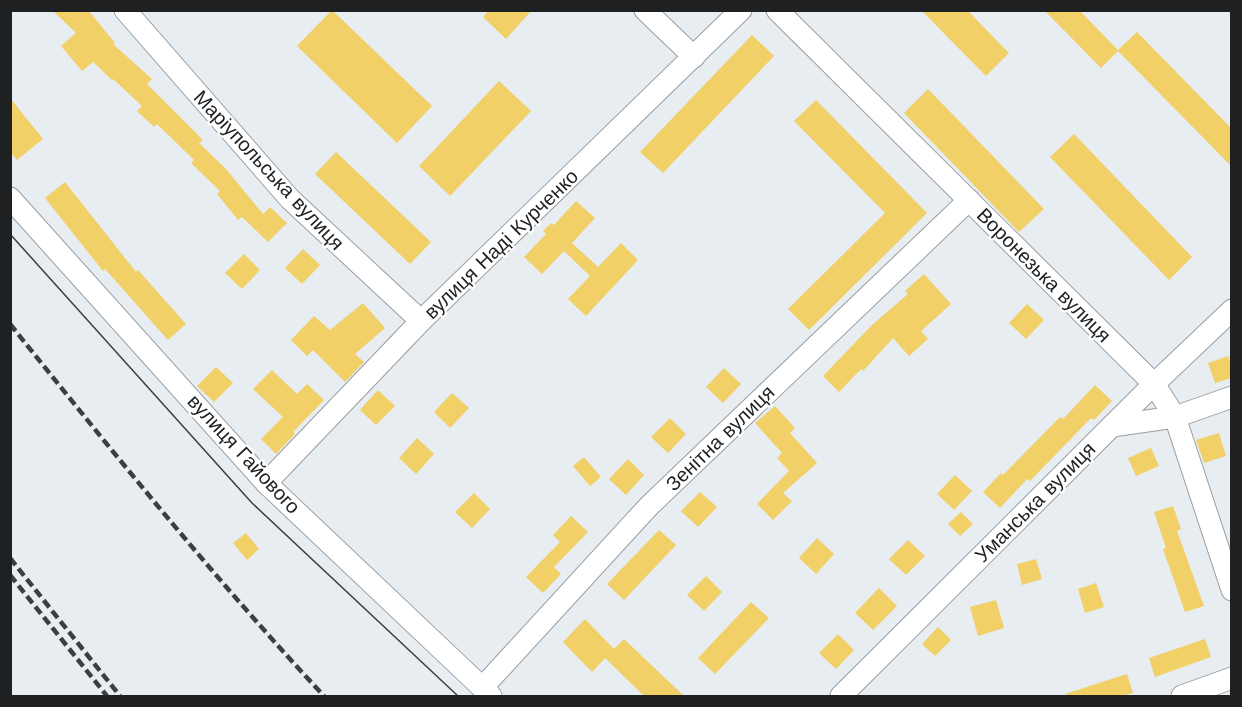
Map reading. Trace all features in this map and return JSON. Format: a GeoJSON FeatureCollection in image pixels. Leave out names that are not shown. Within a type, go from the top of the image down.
{"type":"FeatureCollection","features":[{"type":"Feature","properties":{"kind":"street","name":"Маріупольська вулиця"},"geometry":{"type":"LineString","coordinates":[[125,10],[290,199],[421,321]]}},
{"type":"Feature","properties":{"kind":"street"},"geometry":{"type":"LineString","coordinates":[[645,10],[694,57]]}},
{"type":"Feature","properties":{"kind":"street","name":"вулиця Наді Курченко"},"geometry":{"type":"LineString","coordinates":[[266,483],[421,321],[741,10]]}},
{"type":"Feature","properties":{"kind":"street","name":"Воронезька вулиця"},"geometry":{"type":"LineString","coordinates":[[777,10],[1154,384],[1175,417],[1232,590]]}},
{"type":"Feature","properties":{"kind":"street","name":"вулиця Гайового"},"geometry":{"type":"LineString","coordinates":[[10,198],[266,483],[487,692]]}},
{"type":"Feature","properties":{"kind":"street","name":"Зенітна вулиця"},"geometry":{"type":"LineString","coordinates":[[487,692],[649,506],[969,200]]}},
{"type":"Feature","properties":{"kind":"street","name":"Уманська вулиця"},"geometry":{"type":"LineString","coordinates":[[841,696],[1154,384],[1232,310]]}},
{"type":"Feature","properties":{"kind":"street"},"geometry":{"type":"LineString","coordinates":[[1112,426],[1175,417],[1232,397]]}},
{"type":"Feature","properties":{"kind":"street"},"geometry":{"type":"LineString","coordinates":[[1182,696],[1232,678]]}},
{"type":"Feature","properties":{"kind":"building"},"geometry":{"type":"Polygon","coordinates":[[[52,10],[88,10],[115,43],[113,44],[152,79],[147,84],[203,140],[199,143],[226,169],[263,214],[270,207],[287,223],[268,242],[242,217],[238,220],[217,194],[220,191],[191,163],[194,160],[157,124],[154,127],[137,111],[142,106],[93,62],[82,71],[61,46],[76,33],[52,10]]]}},
{"type":"Feature","properties":{"kind":"building"},"geometry":{"type":"Polygon","coordinates":[[[332,10],[432,106],[397,143],[297,46],[332,10]]]}},
{"type":"Feature","properties":{"kind":"building"},"geometry":{"type":"Polygon","coordinates":[[[489,10],[532,10],[506,39],[483,17],[489,10]]]}},
{"type":"Feature","properties":{"kind":"building"},"geometry":{"type":"Polygon","coordinates":[[[921,10],[967,10],[1009,53],[986,76],[921,10]]]}},
{"type":"Feature","properties":{"kind":"building"},"geometry":{"type":"Polygon","coordinates":[[[1044,10],[1079,10],[1118,50],[1137,32],[1232,129],[1232,167],[1118,51],[1101,68],[1044,10]]]}},
{"type":"Feature","properties":{"kind":"building"},"geometry":{"type":"Polygon","coordinates":[[[752,35],[774,56],[663,173],[640,152],[752,35]]]}},
{"type":"Feature","properties":{"kind":"building"},"geometry":{"type":"Polygon","coordinates":[[[499,81],[531,111],[450,196],[419,166],[499,81]]]}},
{"type":"Feature","properties":{"kind":"building"},"geometry":{"type":"Polygon","coordinates":[[[928,89],[1044,209],[1019,232],[904,113],[928,89]]]}},
{"type":"Feature","properties":{"kind":"building"},"geometry":{"type":"Polygon","coordinates":[[[10,98],[43,139],[17,160],[10,152],[10,98]]]}},
{"type":"Feature","properties":{"kind":"building"},"geometry":{"type":"Polygon","coordinates":[[[816,100],[927,213],[809,330],[788,309],[885,213],[794,121],[816,100]]]}},
{"type":"Feature","properties":{"kind":"building"},"geometry":{"type":"Polygon","coordinates":[[[1074,134],[1192,257],[1169,280],[1050,157],[1074,134]]]}},
{"type":"Feature","properties":{"kind":"building"},"geometry":{"type":"Polygon","coordinates":[[[336,152],[431,242],[410,264],[315,174],[336,152]]]}},
{"type":"Feature","properties":{"kind":"building"},"geometry":{"type":"Polygon","coordinates":[[[65,182],[136,272],[138,270],[186,324],[168,340],[105,269],[103,271],[45,198],[65,182]]]}},
{"type":"Feature","properties":{"kind":"building"},"geometry":{"type":"Polygon","coordinates":[[[576,201],[595,218],[572,243],[598,267],[621,243],[638,260],[586,316],[568,299],[590,276],[564,251],[542,274],[524,257],[546,234],[543,231],[551,223],[554,225],[576,201]]]}},
{"type":"Feature","properties":{"kind":"building"},"geometry":{"type":"Polygon","coordinates":[[[303,249],[320,265],[302,284],[285,268],[303,249]]]}},
{"type":"Feature","properties":{"kind":"building"},"geometry":{"type":"Polygon","coordinates":[[[244,254],[260,270],[242,289],[225,273],[244,254]]]}},
{"type":"Feature","properties":{"kind":"building"},"geometry":{"type":"Polygon","coordinates":[[[924,274],[951,304],[921,331],[928,339],[909,356],[893,338],[863,371],[861,369],[839,392],[823,376],[872,325],[908,294],[905,291],[924,274]]]}},
{"type":"Feature","properties":{"kind":"building"},"geometry":{"type":"Polygon","coordinates":[[[363,303],[385,328],[355,354],[364,362],[345,382],[313,350],[307,356],[291,340],[314,316],[330,330],[363,303]]]}},
{"type":"Feature","properties":{"kind":"building"},"geometry":{"type":"Polygon","coordinates":[[[1027,304],[1044,320],[1026,339],[1009,323],[1027,304]]]}},
{"type":"Feature","properties":{"kind":"building"},"geometry":{"type":"Polygon","coordinates":[[[1228,356],[1232,367],[1232,378],[1215,383],[1208,363],[1228,356]]]}},
{"type":"Feature","properties":{"kind":"building"},"geometry":{"type":"Polygon","coordinates":[[[216,367],[233,383],[214,402],[197,386],[216,367]]]}},
{"type":"Feature","properties":{"kind":"building"},"geometry":{"type":"Polygon","coordinates":[[[724,368],[741,384],[723,403],[706,387],[724,368]]]}},
{"type":"Feature","properties":{"kind":"building"},"geometry":{"type":"Polygon","coordinates":[[[272,370],[297,394],[307,384],[324,400],[293,432],[295,434],[276,454],[261,439],[283,417],[253,389],[272,370]]]}},
{"type":"Feature","properties":{"kind":"building"},"geometry":{"type":"Polygon","coordinates":[[[1095,385],[1112,401],[1094,420],[1091,418],[1030,481],[1027,479],[1000,508],[983,492],[1060,417],[1063,419],[1095,385]]]}},
{"type":"Feature","properties":{"kind":"building"},"geometry":{"type":"Polygon","coordinates":[[[378,390],[395,406],[376,425],[360,410],[378,390]]]}},
{"type":"Feature","properties":{"kind":"building"},"geometry":{"type":"Polygon","coordinates":[[[452,393],[469,408],[450,428],[434,412],[452,393]]]}},
{"type":"Feature","properties":{"kind":"building"},"geometry":{"type":"Polygon","coordinates":[[[775,406],[795,428],[790,433],[817,463],[783,493],[792,501],[773,520],[757,504],[789,471],[777,458],[782,453],[755,423],[775,406]]]}},
{"type":"Feature","properties":{"kind":"building"},"geometry":{"type":"Polygon","coordinates":[[[670,418],[686,434],[668,453],[651,437],[670,418]]]}},
{"type":"Feature","properties":{"kind":"building"},"geometry":{"type":"Polygon","coordinates":[[[1219,433],[1226,456],[1204,463],[1196,440],[1219,433]]]}},
{"type":"Feature","properties":{"kind":"building"},"geometry":{"type":"Polygon","coordinates":[[[417,438],[434,454],[416,474],[399,458],[417,438]]]}},
{"type":"Feature","properties":{"kind":"building"},"geometry":{"type":"Polygon","coordinates":[[[1151,448],[1159,466],[1136,476],[1128,458],[1151,448]]]}},
{"type":"Feature","properties":{"kind":"building"},"geometry":{"type":"Polygon","coordinates":[[[584,457],[601,477],[590,486],[573,466],[584,457]]]}},
{"type":"Feature","properties":{"kind":"building"},"geometry":{"type":"Polygon","coordinates":[[[628,459],[644,475],[626,495],[609,479],[628,459]]]}},
{"type":"Feature","properties":{"kind":"building"},"geometry":{"type":"Polygon","coordinates":[[[955,475],[972,491],[954,510],[937,494],[955,475]]]}},
{"type":"Feature","properties":{"kind":"building"},"geometry":{"type":"Polygon","coordinates":[[[700,492],[717,507],[698,527],[681,511],[700,492]]]}},
{"type":"Feature","properties":{"kind":"building"},"geometry":{"type":"Polygon","coordinates":[[[474,493],[490,509],[472,528],[455,512],[474,493]]]}},
{"type":"Feature","properties":{"kind":"building"},"geometry":{"type":"Polygon","coordinates":[[[1173,506],[1181,529],[1177,531],[1204,606],[1185,612],[1163,549],[1166,548],[1154,512],[1173,506]]]}},
{"type":"Feature","properties":{"kind":"building"},"geometry":{"type":"Polygon","coordinates":[[[961,512],[973,524],[960,536],[948,524],[961,512]]]}},
{"type":"Feature","properties":{"kind":"building"},"geometry":{"type":"Polygon","coordinates":[[[571,516],[588,532],[554,567],[561,574],[543,593],[526,577],[560,542],[553,535],[571,516]]]}},
{"type":"Feature","properties":{"kind":"building"},"geometry":{"type":"Polygon","coordinates":[[[659,530],[676,545],[624,600],[607,584],[659,530]]]}},
{"type":"Feature","properties":{"kind":"building"},"geometry":{"type":"Polygon","coordinates":[[[246,533],[259,549],[247,560],[233,543],[246,533]]]}},
{"type":"Feature","properties":{"kind":"building"},"geometry":{"type":"Polygon","coordinates":[[[817,538],[834,554],[816,574],[799,558],[817,538]]]}},
{"type":"Feature","properties":{"kind":"building"},"geometry":{"type":"Polygon","coordinates":[[[908,540],[925,556],[906,575],[889,559],[908,540]]]}},
{"type":"Feature","properties":{"kind":"building"},"geometry":{"type":"Polygon","coordinates":[[[1036,559],[1042,579],[1022,585],[1017,564],[1036,559]]]}},
{"type":"Feature","properties":{"kind":"building"},"geometry":{"type":"Polygon","coordinates":[[[706,576],[722,592],[704,611],[687,595],[706,576]]]}},
{"type":"Feature","properties":{"kind":"building"},"geometry":{"type":"Polygon","coordinates":[[[1096,583],[1104,607],[1085,613],[1078,589],[1096,583]]]}},
{"type":"Feature","properties":{"kind":"building"},"geometry":{"type":"Polygon","coordinates":[[[879,588],[897,606],[873,630],[855,613],[879,588]]]}},
{"type":"Feature","properties":{"kind":"building"},"geometry":{"type":"Polygon","coordinates":[[[996,600],[1004,628],[978,636],[970,607],[996,600]]]}},
{"type":"Feature","properties":{"kind":"building"},"geometry":{"type":"Polygon","coordinates":[[[751,602],[769,618],[715,674],[698,658],[751,602]]]}},
{"type":"Feature","properties":{"kind":"building"},"geometry":{"type":"Polygon","coordinates":[[[585,619],[614,649],[624,639],[684,696],[644,696],[605,658],[592,672],[563,642],[585,619]]]}},
{"type":"Feature","properties":{"kind":"building"},"geometry":{"type":"Polygon","coordinates":[[[938,627],[951,640],[935,656],[922,644],[938,627]]]}},
{"type":"Feature","properties":{"kind":"building"},"geometry":{"type":"Polygon","coordinates":[[[838,634],[854,650],[836,669],[819,653],[838,634]]]}},
{"type":"Feature","properties":{"kind":"building"},"geometry":{"type":"Polygon","coordinates":[[[1205,639],[1211,657],[1155,677],[1149,658],[1205,639]]]}},
{"type":"Feature","properties":{"kind":"building"},"geometry":{"type":"Polygon","coordinates":[[[1127,674],[1133,693],[1121,696],[1066,696],[1065,694],[1127,674]]]}},
{"type":"Feature","properties":{"kind":"tram line"},"geometry":{"type":"LineString","coordinates":[[10,234],[252,503],[458,696]]}},
{"type":"Feature","properties":{"kind":"railway"},"geometry":{"type":"LineString","coordinates":[[10,324],[203,559],[324,696]]}},
{"type":"Feature","properties":{"kind":"railway"},"geometry":{"type":"LineString","coordinates":[[10,558],[120,696]]}},
{"type":"Feature","properties":{"kind":"railway"},"geometry":{"type":"LineString","coordinates":[[10,575],[107,696]]}}]}
